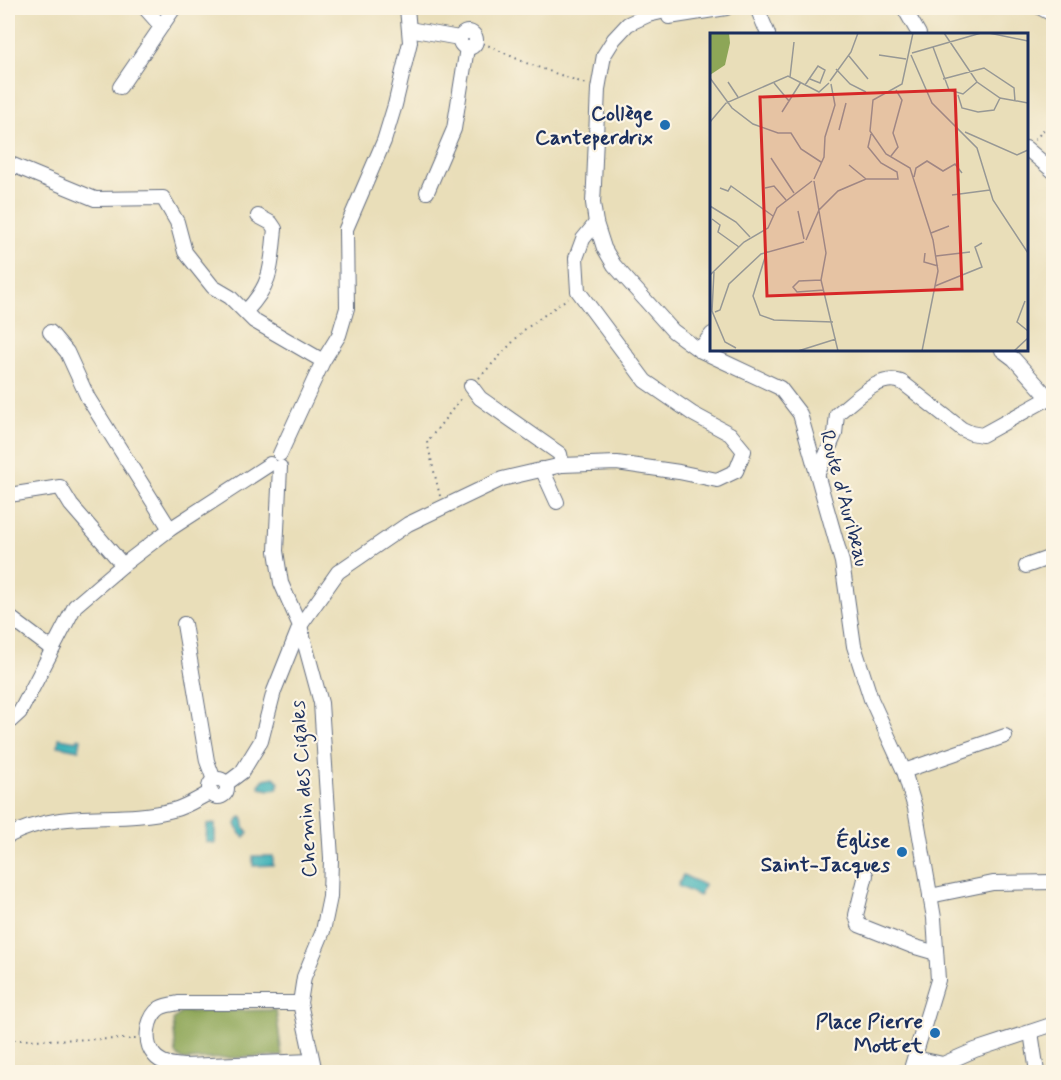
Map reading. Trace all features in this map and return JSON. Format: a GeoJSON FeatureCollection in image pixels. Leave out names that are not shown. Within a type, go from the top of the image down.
{"type":"FeatureCollection","features":[{"type":"Feature","properties":{"kind":"street"},"geometry":{"type":"LineString","coordinates":[[146,8],[161,26]]}},
{"type":"Feature","properties":{"kind":"street"},"geometry":{"type":"LineString","coordinates":[[120,87],[174,8]]}},
{"type":"Feature","properties":{"kind":"street"},"geometry":{"type":"LineString","coordinates":[[8,723],[20,712],[75,606],[170,529],[277,461],[323,361],[339,335],[346,308],[346,229],[387,132],[410,42],[407,8]]}},
{"type":"Feature","properties":{"kind":"street","name":"Route d'Auribeau"},"geometry":{"type":"LineString","coordinates":[[679,8],[648,15],[628,24],[614,39],[604,55],[598,89],[593,203],[596,223],[604,248],[614,265],[673,331],[699,350],[780,388],[800,414],[842,562],[854,646],[871,699],[904,771],[915,808],[930,896],[938,980],[910,1072]]}},
{"type":"Feature","properties":{"kind":"street"},"geometry":{"type":"LineString","coordinates":[[628,24],[726,8]]}},
{"type":"Feature","properties":{"kind":"street"},"geometry":{"type":"LineString","coordinates":[[756,8],[768,33]]}},
{"type":"Feature","properties":{"kind":"street"},"geometry":{"type":"LineString","coordinates":[[904,8],[918,33]]}},
{"type":"Feature","properties":{"kind":"street"},"geometry":{"type":"LineString","coordinates":[[1041,8],[1053,15]]}},
{"type":"Feature","properties":{"kind":"street"},"geometry":{"type":"LineString","coordinates":[[409,29],[468,43],[454,129],[427,192]]}},
{"type":"Feature","properties":{"kind":"street"},"geometry":{"type":"LineString","coordinates":[[1028,150],[1053,172]]}},
{"type":"Feature","properties":{"kind":"street"},"geometry":{"type":"LineString","coordinates":[[8,163],[95,199],[163,198],[177,222],[185,252],[213,287],[230,297],[254,321],[323,361]]}},
{"type":"Feature","properties":{"kind":"street"},"geometry":{"type":"LineString","coordinates":[[246,311],[260,297],[271,265],[275,229],[271,223],[258,216]]}},
{"type":"Feature","properties":{"kind":"street"},"geometry":{"type":"LineString","coordinates":[[9,838],[42,822],[76,817],[140,816],[175,810],[242,772],[261,741],[274,691],[300,626],[338,572],[408,524],[502,479],[562,465],[617,464],[679,472],[717,480],[736,471],[744,451],[730,434],[693,414],[645,381],[578,291],[576,258],[584,239],[596,223]]}},
{"type":"Feature","properties":{"kind":"street"},"geometry":{"type":"LineString","coordinates":[[50,332],[66,352],[88,398],[170,529]]}},
{"type":"Feature","properties":{"kind":"street"},"geometry":{"type":"LineString","coordinates":[[699,350],[710,335]]}},
{"type":"Feature","properties":{"kind":"street"},"geometry":{"type":"LineString","coordinates":[[818,473],[835,434],[837,414],[874,386],[888,379],[896,378],[962,429],[981,435],[1051,401],[1014,359],[1003,351]]}},
{"type":"Feature","properties":{"kind":"street"},"geometry":{"type":"LineString","coordinates":[[471,386],[480,398],[560,454],[562,465]]}},
{"type":"Feature","properties":{"kind":"street","name":"Chemin des Cigales"},"geometry":{"type":"LineString","coordinates":[[277,461],[276,551],[281,583],[300,626],[321,703],[331,858],[330,897],[323,931],[304,977],[300,1003],[313,1067]]}},
{"type":"Feature","properties":{"kind":"street"},"geometry":{"type":"LineString","coordinates":[[543,469],[557,502]]}},
{"type":"Feature","properties":{"kind":"street"},"geometry":{"type":"LineString","coordinates":[[9,495],[60,487],[71,505],[123,565]]}},
{"type":"Feature","properties":{"kind":"street"},"geometry":{"type":"LineString","coordinates":[[1026,566],[1053,556]]}},
{"type":"Feature","properties":{"kind":"street"},"geometry":{"type":"LineString","coordinates":[[8,616],[52,649]]}},
{"type":"Feature","properties":{"kind":"street"},"geometry":{"type":"LineString","coordinates":[[184,624],[207,760],[217,785]]}},
{"type":"Feature","properties":{"kind":"street"},"geometry":{"type":"LineString","coordinates":[[904,771],[1005,736]]}},
{"type":"Feature","properties":{"kind":"street"},"geometry":{"type":"LineString","coordinates":[[866,875],[856,915],[859,925],[912,946],[936,952]]}},
{"type":"Feature","properties":{"kind":"street"},"geometry":{"type":"LineString","coordinates":[[930,896],[993,883],[1053,882]]}},
{"type":"Feature","properties":{"kind":"street"},"geometry":{"type":"LineString","coordinates":[[300,1003],[178,1003],[161,1007],[151,1017],[147,1038],[153,1054],[167,1064],[313,1067]]}},
{"type":"Feature","properties":{"kind":"street"},"geometry":{"type":"LineString","coordinates":[[915,1058],[943,1064],[975,1050],[1053,1024]]}},
{"type":"Feature","properties":{"kind":"street"},"geometry":{"type":"LineString","coordinates":[[1031,1032],[1037,1072]]}},
{"type":"Feature","properties":{"kind":"path"},"geometry":{"type":"LineString","coordinates":[[468,43],[483,43],[526,63],[598,89]]}},
{"type":"Feature","properties":{"kind":"path"},"geometry":{"type":"LineString","coordinates":[[1028,148],[1053,117]]}},
{"type":"Feature","properties":{"kind":"path"},"geometry":{"type":"LineString","coordinates":[[8,1040],[147,1038]]}},
{"type":"Feature","properties":{"kind":"green space"},"geometry":{"type":"Polygon","coordinates":[[[276,1010],[282,1056],[183,1060],[176,1054],[173,1020],[182,1012],[276,1010]]]}},
{"type":"Feature","properties":{"kind":"water"},"geometry":{"type":"Polygon","coordinates":[[[59,738],[77,741],[78,738],[81,739],[79,750],[58,746],[59,738]]]}},
{"type":"Feature","properties":{"kind":"water"},"geometry":{"type":"Polygon","coordinates":[[[274,777],[279,782],[277,789],[260,788],[259,785],[264,779],[274,777]]]}},
{"type":"Feature","properties":{"kind":"water"},"geometry":{"type":"Polygon","coordinates":[[[243,817],[244,827],[248,832],[245,837],[240,834],[236,824],[239,818],[243,817]]]}},
{"type":"Feature","properties":{"kind":"water"},"geometry":{"type":"Polygon","coordinates":[[[207,824],[215,824],[215,843],[206,842],[207,824]]]}},
{"type":"Feature","properties":{"kind":"water"},"geometry":{"type":"Polygon","coordinates":[[[253,856],[273,856],[273,865],[253,866],[253,856]]]}},
{"type":"Feature","properties":{"kind":"water"},"geometry":{"type":"Polygon","coordinates":[[[683,875],[704,885],[699,896],[678,886],[683,875]]]}},
{"type":"Feature","properties":{"kind":"place","name":"Collège Canteperdrix"},"geometry":{"type":"Point","coordinates":[665,125]}},
{"type":"Feature","properties":{"kind":"place","name":"Église Saint-Jacques"},"geometry":{"type":"Point","coordinates":[902,852]}},
{"type":"Feature","properties":{"kind":"place","name":"Place Pierre Mottet"},"geometry":{"type":"Point","coordinates":[935,1033]}}]}
